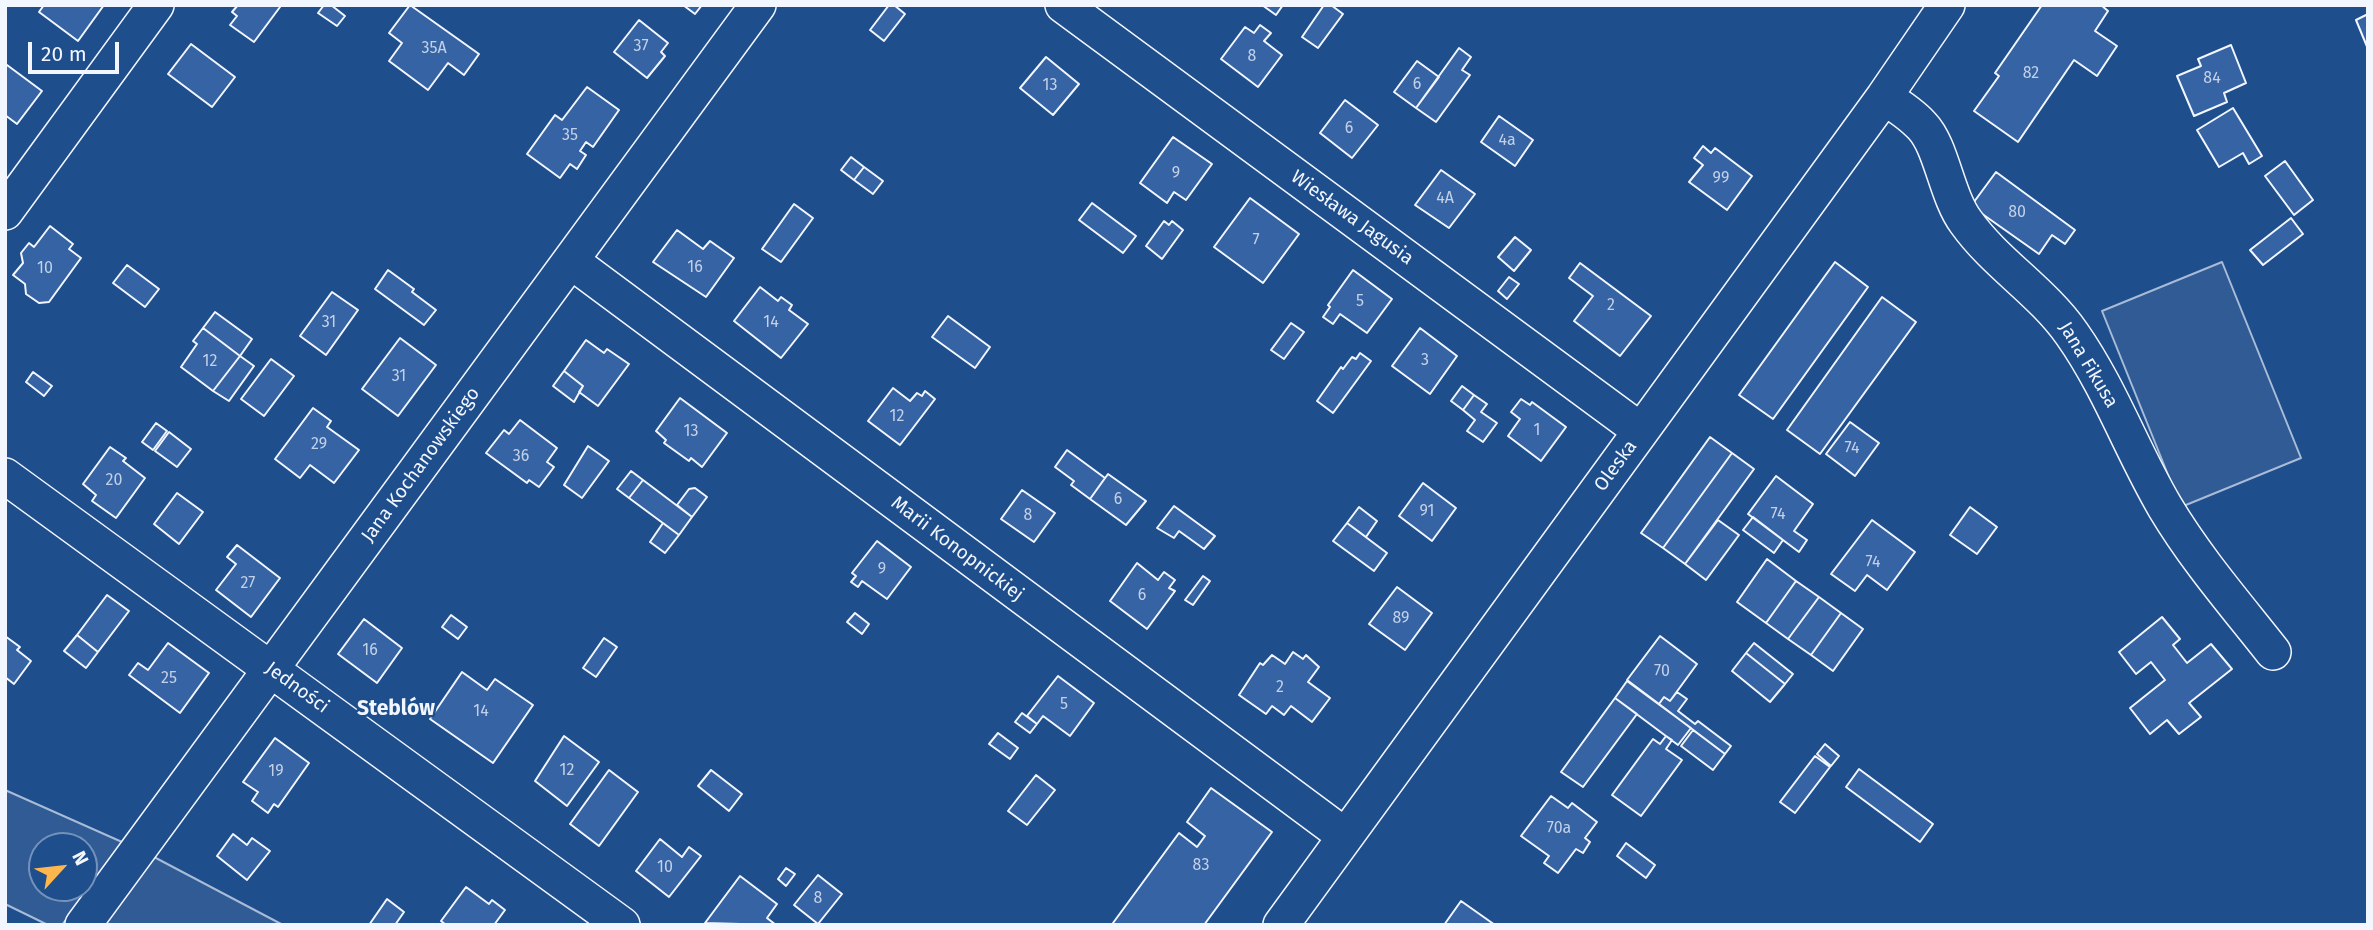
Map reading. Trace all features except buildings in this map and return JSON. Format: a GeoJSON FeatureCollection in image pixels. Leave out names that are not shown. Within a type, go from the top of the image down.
{"type":"FeatureCollection","features":[{"type":"Feature","properties":{"kind":"street"},"geometry":{"type":"LineString","coordinates":[[5,212],[156,5]]}},
{"type":"Feature","properties":{"kind":"street","name":"Jana Kochanowskiego"},"geometry":{"type":"LineString","coordinates":[[83,925],[758,5]]}},
{"type":"Feature","properties":{"kind":"street","name":"Wiesława Jagusia"},"geometry":{"type":"LineString","coordinates":[[1063,5],[1641,431]]}},
{"type":"Feature","properties":{"kind":"street","name":"Oleska"},"geometry":{"type":"LineString","coordinates":[[1281,925],[1884,97],[1947,5]]}},
{"type":"Feature","properties":{"kind":"street","name":"Jana Fikusa"},"geometry":{"type":"LineString","coordinates":[[1884,97],[1923,127],[1929,136],[1953,200],[1966,222],[2047,303],[2071,333],[2107,392],[2151,482],[2180,531],[2273,652]]}},
{"type":"Feature","properties":{"kind":"street","name":"Marii Konopnickiej"},"geometry":{"type":"LineString","coordinates":[[570,261],[1345,836]]}},
{"type":"Feature","properties":{"kind":"street","name":"Jedności"},"geometry":{"type":"LineString","coordinates":[[5,476],[622,925]]}},
{"type":"Feature","properties":{"kind":"shaded area"},"geometry":{"type":"Polygon","coordinates":[[[2222,262],[2301,458],[2181,507],[2102,311],[2222,262]]]}},
{"type":"Feature","properties":{"kind":"shaded area"},"geometry":{"type":"Polygon","coordinates":[[[5,790],[122,842],[98,875],[98,832],[28,832],[28,902],[79,902],[62,925],[48,925],[5,904],[5,790]]]}},
{"type":"Feature","properties":{"kind":"shaded area"},"geometry":{"type":"Polygon","coordinates":[[[154,857],[283,925],[102,925],[154,857]]]}},
{"type":"Feature","properties":{"kind":"district","name":"Steblów"},"geometry":{"type":"Point","coordinates":[396,709]}}]}
